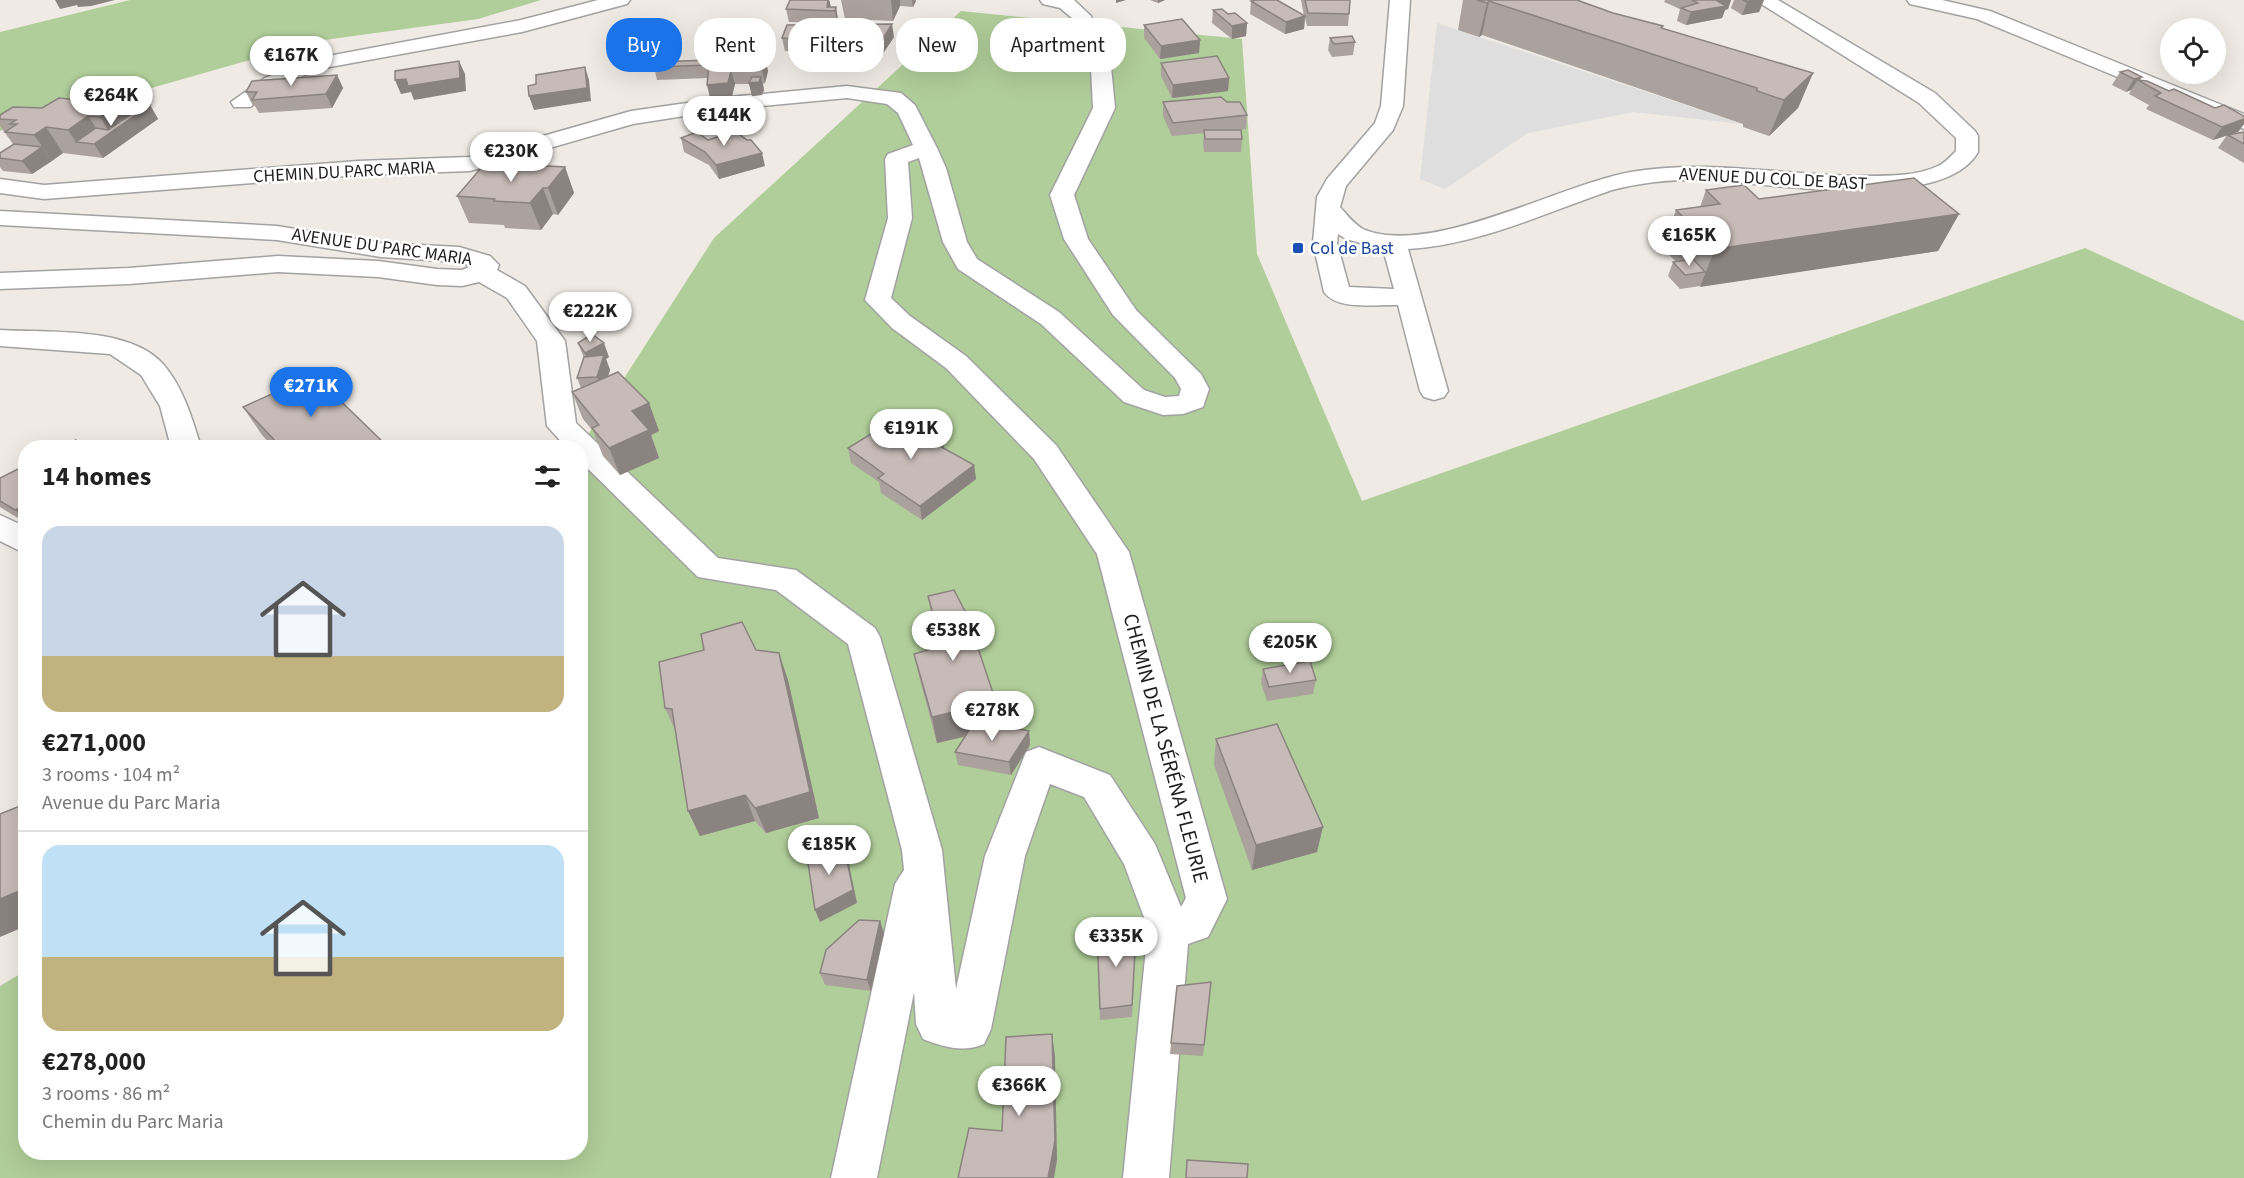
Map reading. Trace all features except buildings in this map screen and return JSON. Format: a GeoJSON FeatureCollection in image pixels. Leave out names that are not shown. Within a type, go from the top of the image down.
{"type":"FeatureCollection","features":[{"type":"Feature","properties":{"kind":"street"},"geometry":{"type":"LineString","coordinates":[[242,102],[272,82],[314,64],[522,26],[620,0]]}},
{"type":"Feature","properties":{"kind":"street","name":"CHEMIN DU PARC MARIA"},"geometry":{"type":"LineString","coordinates":[[0,186],[44,192],[358,168],[470,164],[631,118],[729,103],[847,92],[893,98],[907,110],[935,168],[955,242],[967,264],[1050,318],[1134,396],[1163,406],[1183,405],[1193,401],[1195,389],[1186,374],[1126,315],[1076,239],[1062,195],[1104,108],[1101,67],[1081,16],[1067,4],[1050,0]]}},
{"type":"Feature","properties":{"kind":"street"},"geometry":{"type":"LineString","coordinates":[[1400,0],[1395,41],[1392,105],[1385,125],[1335,184],[1329,197],[1325,243],[1337,292],[1348,296],[1409,297]]}},
{"type":"Feature","properties":{"kind":"street","name":"AVENUE DU COL DE BAST"},"geometry":{"type":"LineString","coordinates":[[1329,209],[1343,226],[1357,235],[1394,242],[1437,238],[1608,184],[1640,177],[1718,173],[1880,184],[1937,176],[1960,162],[1968,151],[1967,136],[1927,98],[1765,0]]}},
{"type":"Feature","properties":{"kind":"street"},"geometry":{"type":"LineString","coordinates":[[1917,0],[1983,15],[2244,122]]}},
{"type":"Feature","properties":{"kind":"street"},"geometry":{"type":"LineString","coordinates":[[2025,10],[2028,33]]}},
{"type":"Feature","properties":{"kind":"street","name":"CHEMIN DE LA SÉRÉNA FLEURIE"},"geometry":{"type":"LineString","coordinates":[[926,148],[896,159],[900,218],[878,300],[901,322],[956,362],[1045,452],[1113,552],[1207,899],[1194,924],[1169,928]]}},
{"type":"Feature","properties":{"kind":"street","name":"AVENUE DU PARC MARIA"},"geometry":{"type":"LineString","coordinates":[[0,218],[276,233],[381,250],[459,255],[486,265],[483,273],[462,278],[378,269],[278,264],[129,276],[0,281]]}},
{"type":"Feature","properties":{"kind":"street"},"geometry":{"type":"LineString","coordinates":[[1394,242],[1434,391]]}},
{"type":"Feature","properties":{"kind":"street"},"geometry":{"type":"LineString","coordinates":[[483,273],[516,292],[551,341],[562,426],[576,440]]}},
{"type":"Feature","properties":{"kind":"street"},"geometry":{"type":"LineString","coordinates":[[0,338],[117,346],[152,369],[174,406],[184,440]]}},
{"type":"Feature","properties":{"kind":"street"},"geometry":{"type":"LineString","coordinates":[[588,451],[709,569],[784,579],[863,637],[922,850],[938,1024],[969,1029],[1005,855],[1039,763],[1097,786],[1141,856],[1169,928],[1146,1178]]}},
{"type":"Feature","properties":{"kind":"street"},"geometry":{"type":"LineString","coordinates":[[0,526],[18,538]]}},
{"type":"Feature","properties":{"kind":"street"},"geometry":{"type":"LineString","coordinates":[[854,1178],[922,850]]}},
{"type":"Feature","properties":{"kind":"green space"},"geometry":{"type":"Polygon","coordinates":[[[130,0],[541,0],[478,19],[317,41],[0,131],[0,32],[130,0]]]}},
{"type":"Feature","properties":{"kind":"green space"},"geometry":{"type":"Polygon","coordinates":[[[961,11],[1031,18],[990,18],[990,72],[1126,72],[1126,27],[1242,39],[1257,254],[1362,501],[2085,248],[2244,321],[2244,1178],[0,1178],[0,986],[18,975],[18,1160],[588,1160],[588,440],[584,440],[714,238],[896,71],[978,72],[978,18],[953,18],[961,11]]]}},
{"type":"Feature","properties":{"kind":"shaded area"},"geometry":{"type":"Polygon","coordinates":[[[1437,23],[1743,124],[1633,112],[1528,133],[1445,189],[1420,179],[1437,23]]]}},
{"type":"Feature","properties":{"kind":"place","name":"Col de Bast"},"geometry":{"type":"Point","coordinates":[1298,248]}}]}
